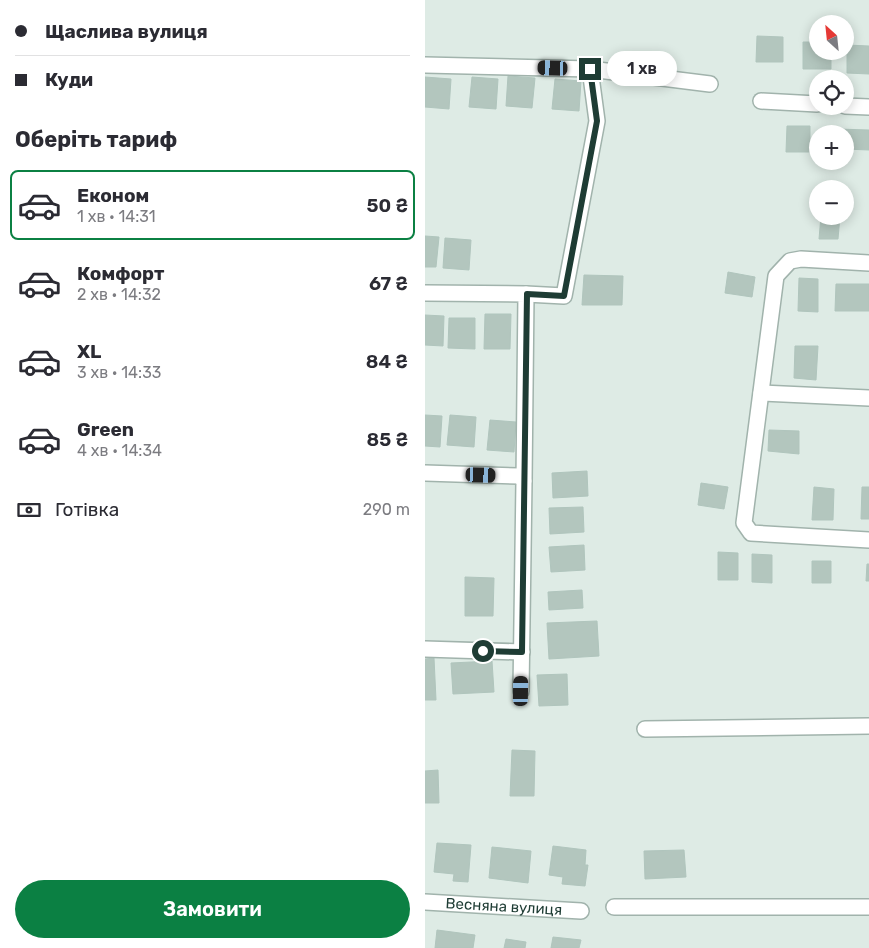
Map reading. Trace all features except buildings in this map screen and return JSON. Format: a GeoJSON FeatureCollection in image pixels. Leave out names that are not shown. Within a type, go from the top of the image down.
{"type":"FeatureCollection","features":[{"type":"Feature","properties":{"kind":"street"},"geometry":{"type":"LineString","coordinates":[[425,65],[590,69],[711,84]]}},
{"type":"Feature","properties":{"kind":"street"},"geometry":{"type":"LineString","coordinates":[[425,293],[564,296],[597,121],[590,69]]}},
{"type":"Feature","properties":{"kind":"street"},"geometry":{"type":"LineString","coordinates":[[761,101],[809,104]]}},
{"type":"Feature","properties":{"kind":"street"},"geometry":{"type":"LineString","coordinates":[[854,107],[869,108]]}},
{"type":"Feature","properties":{"kind":"street"},"geometry":{"type":"LineString","coordinates":[[869,263],[801,259],[790,261],[776,276],[744,523],[746,529],[751,533],[869,540]]}},
{"type":"Feature","properties":{"kind":"street"},"geometry":{"type":"LineString","coordinates":[[521,691],[527,294]]}},
{"type":"Feature","properties":{"kind":"street"},"geometry":{"type":"LineString","coordinates":[[761,393],[869,398]]}},
{"type":"Feature","properties":{"kind":"street"},"geometry":{"type":"LineString","coordinates":[[425,473],[519,476],[524,481]]}},
{"type":"Feature","properties":{"kind":"street"},"geometry":{"type":"LineString","coordinates":[[425,649],[522,652]]}},
{"type":"Feature","properties":{"kind":"street"},"geometry":{"type":"LineString","coordinates":[[645,729],[869,726]]}},
{"type":"Feature","properties":{"kind":"street","name":"Весняна вулиця"},"geometry":{"type":"LineString","coordinates":[[425,902],[581,911]]}},
{"type":"Feature","properties":{"kind":"street"},"geometry":{"type":"LineString","coordinates":[[615,907],[869,906]]}},
{"type":"Feature","properties":{"kind":"route"},"geometry":{"type":"LineString","coordinates":[[483,651],[522,652],[527,294],[564,296],[597,121],[590,69]]}}]}
